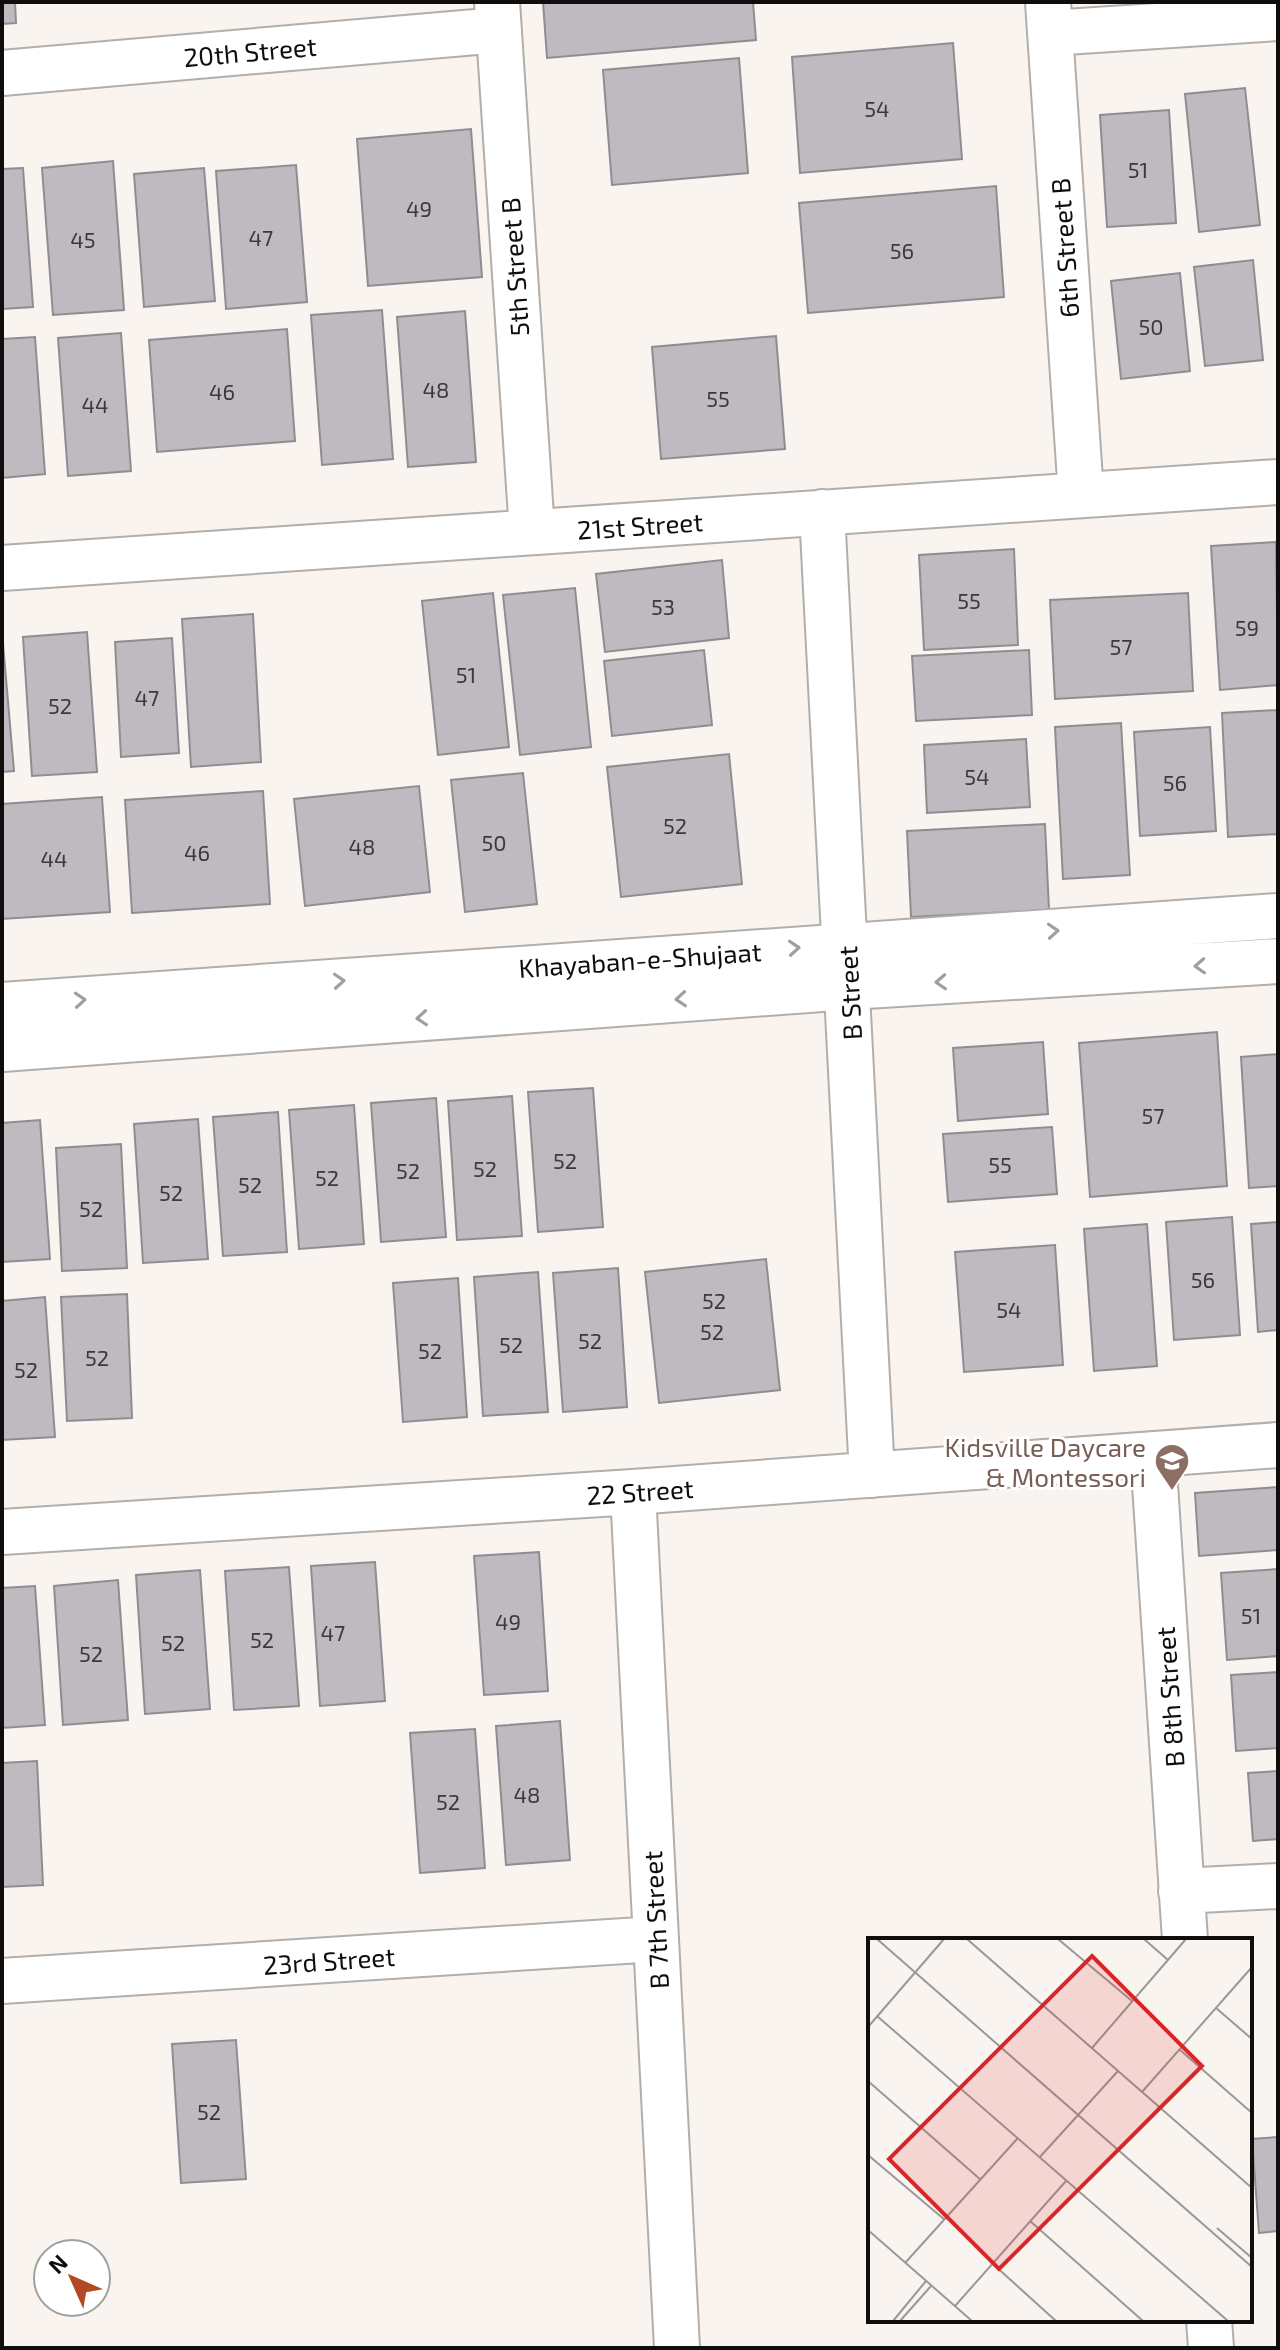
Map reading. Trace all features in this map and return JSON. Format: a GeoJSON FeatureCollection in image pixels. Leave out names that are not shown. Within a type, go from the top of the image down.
{"type":"FeatureCollection","features":[{"type":"Feature","properties":{"kind":"street","name":"20th Street"},"geometry":{"type":"LineString","coordinates":[[2,73],[498,16]]}},
{"type":"Feature","properties":{"kind":"street","name":"5th Street B"},"geometry":{"type":"LineString","coordinates":[[498,16],[532,532]]}},
{"type":"Feature","properties":{"kind":"street"},"geometry":{"type":"LineString","coordinates":[[1049,17],[1278,18]]}},
{"type":"Feature","properties":{"kind":"street","name":"6th Street B"},"geometry":{"type":"LineString","coordinates":[[1049,17],[1081,495]]}},
{"type":"Feature","properties":{"kind":"street","name":"21st Street"},"geometry":{"type":"LineString","coordinates":[[2,568],[1278,482]]}},
{"type":"Feature","properties":{"kind":"street","name":"B Street"},"geometry":{"type":"LineString","coordinates":[[822,512],[847,944],[872,1475]]}},
{"type":"Feature","properties":{"kind":"street","name":"Khayaban-e-Shujaat"},"geometry":{"type":"LineString","coordinates":[[2,1005],[1278,916]]}},
{"type":"Feature","properties":{"kind":"street","name":"Khayaban-e-Shujaat"},"geometry":{"type":"LineString","coordinates":[[2,1049],[849,987],[1278,961]]}},
{"type":"Feature","properties":{"kind":"street","name":"22 Street"},"geometry":{"type":"LineString","coordinates":[[2,1532],[633,1492],[1278,1445]]}},
{"type":"Feature","properties":{"kind":"street","name":"B 8th Street"},"geometry":{"type":"LineString","coordinates":[[1153,1454],[1185,1938]]}},
{"type":"Feature","properties":{"kind":"street","name":"B 7th Street"},"geometry":{"type":"LineString","coordinates":[[633,1492],[677,2348]]}},
{"type":"Feature","properties":{"kind":"street"},"geometry":{"type":"LineString","coordinates":[[1181,1891],[1278,1886]]}},
{"type":"Feature","properties":{"kind":"street","name":"23rd Street"},"geometry":{"type":"LineString","coordinates":[[2,1981],[656,1939]]}},
{"type":"Feature","properties":{"kind":"street"},"geometry":{"type":"LineString","coordinates":[[1209,2322],[1211,2348]]}},
{"type":"Feature","properties":{"kind":"building"},"geometry":{"type":"Polygon","coordinates":[[[2,2],[15,2],[16,23],[2,24],[2,2]]]}},
{"type":"Feature","properties":{"kind":"building"},"geometry":{"type":"Polygon","coordinates":[[[543,2],[753,2],[756,40],[547,58],[543,2]]]}},
{"type":"Feature","properties":{"kind":"building"},"geometry":{"type":"Polygon","coordinates":[[[953,43],[962,159],[800,173],[792,57],[953,43]]]}},
{"type":"Feature","properties":{"kind":"building"},"geometry":{"type":"Polygon","coordinates":[[[739,58],[748,173],[612,185],[603,70],[739,58]]]}},
{"type":"Feature","properties":{"kind":"building"},"geometry":{"type":"Polygon","coordinates":[[[1245,88],[1260,225],[1199,232],[1185,94],[1245,88]]]}},
{"type":"Feature","properties":{"kind":"building"},"geometry":{"type":"Polygon","coordinates":[[[1169,110],[1176,223],[1107,227],[1100,115],[1169,110]]]}},
{"type":"Feature","properties":{"kind":"building"},"geometry":{"type":"Polygon","coordinates":[[[471,129],[482,277],[368,286],[357,139],[471,129]]]}},
{"type":"Feature","properties":{"kind":"building"},"geometry":{"type":"Polygon","coordinates":[[[113,161],[124,310],[53,315],[42,168],[113,161]]]}},
{"type":"Feature","properties":{"kind":"building"},"geometry":{"type":"Polygon","coordinates":[[[296,165],[307,302],[226,309],[216,171],[296,165]]]}},
{"type":"Feature","properties":{"kind":"building"},"geometry":{"type":"Polygon","coordinates":[[[23,168],[33,307],[2,309],[2,169],[23,168]]]}},
{"type":"Feature","properties":{"kind":"building"},"geometry":{"type":"Polygon","coordinates":[[[204,168],[215,301],[144,307],[134,174],[204,168]]]}},
{"type":"Feature","properties":{"kind":"building"},"geometry":{"type":"Polygon","coordinates":[[[996,186],[1004,297],[808,313],[799,203],[996,186]]]}},
{"type":"Feature","properties":{"kind":"building"},"geometry":{"type":"Polygon","coordinates":[[[1253,260],[1263,360],[1205,366],[1194,267],[1253,260]]]}},
{"type":"Feature","properties":{"kind":"building"},"geometry":{"type":"Polygon","coordinates":[[[1180,273],[1190,371],[1121,379],[1111,281],[1180,273]]]}},
{"type":"Feature","properties":{"kind":"building"},"geometry":{"type":"Polygon","coordinates":[[[382,310],[393,459],[322,465],[311,315],[382,310]]]}},
{"type":"Feature","properties":{"kind":"building"},"geometry":{"type":"Polygon","coordinates":[[[465,311],[476,462],[408,467],[397,317],[465,311]]]}},
{"type":"Feature","properties":{"kind":"building"},"geometry":{"type":"Polygon","coordinates":[[[287,329],[295,441],[157,452],[149,340],[287,329]]]}},
{"type":"Feature","properties":{"kind":"building"},"geometry":{"type":"Polygon","coordinates":[[[121,333],[131,471],[68,476],[58,338],[121,333]]]}},
{"type":"Feature","properties":{"kind":"building"},"geometry":{"type":"Polygon","coordinates":[[[776,336],[785,449],[661,459],[652,347],[776,336]]]}},
{"type":"Feature","properties":{"kind":"building"},"geometry":{"type":"Polygon","coordinates":[[[35,337],[45,474],[2,478],[2,339],[35,337]]]}},
{"type":"Feature","properties":{"kind":"building"},"geometry":{"type":"Polygon","coordinates":[[[1276,542],[1278,685],[1220,690],[1211,546],[1276,542]]]}},
{"type":"Feature","properties":{"kind":"building"},"geometry":{"type":"Polygon","coordinates":[[[1014,549],[1018,645],[924,650],[919,555],[1014,549]]]}},
{"type":"Feature","properties":{"kind":"building"},"geometry":{"type":"Polygon","coordinates":[[[722,560],[729,638],[605,652],[596,574],[722,560]]]}},
{"type":"Feature","properties":{"kind":"building"},"geometry":{"type":"Polygon","coordinates":[[[575,588],[591,747],[520,755],[503,595],[575,588]]]}},
{"type":"Feature","properties":{"kind":"building"},"geometry":{"type":"Polygon","coordinates":[[[493,593],[509,747],[438,755],[422,601],[493,593]]]}},
{"type":"Feature","properties":{"kind":"building"},"geometry":{"type":"Polygon","coordinates":[[[1188,593],[1193,691],[1055,699],[1050,600],[1188,593]]]}},
{"type":"Feature","properties":{"kind":"building"},"geometry":{"type":"Polygon","coordinates":[[[253,614],[261,762],[191,767],[182,619],[253,614]]]}},
{"type":"Feature","properties":{"kind":"building"},"geometry":{"type":"Polygon","coordinates":[[[2,632],[14,771],[2,772],[2,632]]]}},
{"type":"Feature","properties":{"kind":"building"},"geometry":{"type":"Polygon","coordinates":[[[87,632],[97,772],[32,776],[23,637],[87,632]]]}},
{"type":"Feature","properties":{"kind":"building"},"geometry":{"type":"Polygon","coordinates":[[[172,638],[179,753],[121,757],[115,642],[172,638]]]}},
{"type":"Feature","properties":{"kind":"building"},"geometry":{"type":"Polygon","coordinates":[[[704,650],[712,725],[612,736],[604,661],[704,650]]]}},
{"type":"Feature","properties":{"kind":"building"},"geometry":{"type":"Polygon","coordinates":[[[1029,650],[1032,715],[916,721],[912,656],[1029,650]]]}},
{"type":"Feature","properties":{"kind":"building"},"geometry":{"type":"Polygon","coordinates":[[[1278,710],[1278,834],[1228,837],[1222,713],[1278,710]]]}},
{"type":"Feature","properties":{"kind":"building"},"geometry":{"type":"Polygon","coordinates":[[[1121,723],[1130,875],[1063,879],[1055,727],[1121,723]]]}},
{"type":"Feature","properties":{"kind":"building"},"geometry":{"type":"Polygon","coordinates":[[[1210,727],[1216,831],[1140,836],[1134,732],[1210,727]]]}},
{"type":"Feature","properties":{"kind":"building"},"geometry":{"type":"Polygon","coordinates":[[[1026,739],[1030,807],[927,813],[924,745],[1026,739]]]}},
{"type":"Feature","properties":{"kind":"building"},"geometry":{"type":"Polygon","coordinates":[[[729,754],[742,884],[621,897],[607,767],[729,754]]]}},
{"type":"Feature","properties":{"kind":"building"},"geometry":{"type":"Polygon","coordinates":[[[523,773],[537,904],[465,912],[451,780],[523,773]]]}},
{"type":"Feature","properties":{"kind":"building"},"geometry":{"type":"Polygon","coordinates":[[[419,786],[430,892],[305,906],[294,799],[419,786]]]}},
{"type":"Feature","properties":{"kind":"building"},"geometry":{"type":"Polygon","coordinates":[[[263,791],[270,904],[132,913],[125,800],[263,791]]]}},
{"type":"Feature","properties":{"kind":"building"},"geometry":{"type":"Polygon","coordinates":[[[102,797],[110,912],[2,919],[2,804],[102,797]]]}},
{"type":"Feature","properties":{"kind":"building"},"geometry":{"type":"Polygon","coordinates":[[[1045,824],[1049,910],[911,917],[907,831],[1045,824]]]}},
{"type":"Feature","properties":{"kind":"building"},"geometry":{"type":"Polygon","coordinates":[[[1217,1032],[1227,1186],[1090,1197],[1079,1043],[1217,1032]]]}},
{"type":"Feature","properties":{"kind":"building"},"geometry":{"type":"Polygon","coordinates":[[[1043,1042],[1048,1114],[958,1121],[953,1048],[1043,1042]]]}},
{"type":"Feature","properties":{"kind":"building"},"geometry":{"type":"Polygon","coordinates":[[[1278,1054],[1278,1186],[1249,1188],[1241,1057],[1278,1054]]]}},
{"type":"Feature","properties":{"kind":"building"},"geometry":{"type":"Polygon","coordinates":[[[593,1088],[603,1227],[538,1232],[528,1092],[593,1088]]]}},
{"type":"Feature","properties":{"kind":"building"},"geometry":{"type":"Polygon","coordinates":[[[512,1096],[522,1236],[457,1240],[448,1101],[512,1096]]]}},
{"type":"Feature","properties":{"kind":"building"},"geometry":{"type":"Polygon","coordinates":[[[436,1098],[446,1237],[381,1242],[371,1103],[436,1098]]]}},
{"type":"Feature","properties":{"kind":"building"},"geometry":{"type":"Polygon","coordinates":[[[354,1105],[364,1244],[299,1249],[289,1110],[354,1105]]]}},
{"type":"Feature","properties":{"kind":"building"},"geometry":{"type":"Polygon","coordinates":[[[278,1112],[287,1252],[223,1256],[213,1117],[278,1112]]]}},
{"type":"Feature","properties":{"kind":"building"},"geometry":{"type":"Polygon","coordinates":[[[198,1119],[208,1259],[143,1263],[134,1124],[198,1119]]]}},
{"type":"Feature","properties":{"kind":"building"},"geometry":{"type":"Polygon","coordinates":[[[40,1120],[50,1259],[2,1262],[2,1123],[40,1120]]]}},
{"type":"Feature","properties":{"kind":"building"},"geometry":{"type":"Polygon","coordinates":[[[1052,1127],[1057,1194],[948,1202],[943,1134],[1052,1127]]]}},
{"type":"Feature","properties":{"kind":"building"},"geometry":{"type":"Polygon","coordinates":[[[121,1144],[127,1268],[62,1271],[56,1148],[121,1144]]]}},
{"type":"Feature","properties":{"kind":"building"},"geometry":{"type":"Polygon","coordinates":[[[1232,1217],[1240,1335],[1174,1340],[1166,1222],[1232,1217]]]}},
{"type":"Feature","properties":{"kind":"building"},"geometry":{"type":"Polygon","coordinates":[[[1278,1222],[1278,1330],[1258,1332],[1251,1224],[1278,1222]]]}},
{"type":"Feature","properties":{"kind":"building"},"geometry":{"type":"Polygon","coordinates":[[[1147,1224],[1157,1366],[1094,1371],[1084,1229],[1147,1224]]]}},
{"type":"Feature","properties":{"kind":"building"},"geometry":{"type":"Polygon","coordinates":[[[1055,1245],[1063,1365],[964,1372],[955,1252],[1055,1245]]]}},
{"type":"Feature","properties":{"kind":"building"},"geometry":{"type":"Polygon","coordinates":[[[766,1259],[780,1390],[659,1403],[645,1272],[766,1259]]]}},
{"type":"Feature","properties":{"kind":"building"},"geometry":{"type":"Polygon","coordinates":[[[618,1268],[627,1407],[563,1412],[553,1273],[618,1268]]]}},
{"type":"Feature","properties":{"kind":"building"},"geometry":{"type":"Polygon","coordinates":[[[538,1272],[548,1412],[483,1416],[474,1277],[538,1272]]]}},
{"type":"Feature","properties":{"kind":"building"},"geometry":{"type":"Polygon","coordinates":[[[458,1278],[467,1417],[403,1422],[393,1283],[458,1278]]]}},
{"type":"Feature","properties":{"kind":"building"},"geometry":{"type":"Polygon","coordinates":[[[127,1294],[132,1418],[67,1421],[61,1297],[127,1294]]]}},
{"type":"Feature","properties":{"kind":"building"},"geometry":{"type":"Polygon","coordinates":[[[45,1297],[55,1437],[2,1440],[2,1301],[45,1297]]]}},
{"type":"Feature","properties":{"kind":"building"},"geometry":{"type":"Polygon","coordinates":[[[1278,1487],[1278,1550],[1199,1556],[1195,1493],[1278,1487]]]}},
{"type":"Feature","properties":{"kind":"building"},"geometry":{"type":"Polygon","coordinates":[[[539,1552],[548,1691],[484,1695],[474,1556],[539,1552]]]}},
{"type":"Feature","properties":{"kind":"building"},"geometry":{"type":"Polygon","coordinates":[[[375,1562],[385,1701],[320,1706],[311,1566],[375,1562]]]}},
{"type":"Feature","properties":{"kind":"building"},"geometry":{"type":"Polygon","coordinates":[[[289,1567],[299,1706],[234,1710],[225,1571],[289,1567]]]}},
{"type":"Feature","properties":{"kind":"building"},"geometry":{"type":"Polygon","coordinates":[[[1278,1569],[1278,1656],[1227,1660],[1221,1573],[1278,1569]]]}},
{"type":"Feature","properties":{"kind":"building"},"geometry":{"type":"Polygon","coordinates":[[[200,1570],[210,1709],[145,1714],[136,1575],[200,1570]]]}},
{"type":"Feature","properties":{"kind":"building"},"geometry":{"type":"Polygon","coordinates":[[[118,1580],[128,1720],[63,1725],[54,1586],[118,1580]]]}},
{"type":"Feature","properties":{"kind":"building"},"geometry":{"type":"Polygon","coordinates":[[[35,1586],[45,1725],[2,1728],[2,1588],[35,1586]]]}},
{"type":"Feature","properties":{"kind":"building"},"geometry":{"type":"Polygon","coordinates":[[[1278,1672],[1278,1748],[1236,1751],[1231,1675],[1278,1672]]]}},
{"type":"Feature","properties":{"kind":"building"},"geometry":{"type":"Polygon","coordinates":[[[560,1721],[570,1860],[506,1865],[496,1726],[560,1721]]]}},
{"type":"Feature","properties":{"kind":"building"},"geometry":{"type":"Polygon","coordinates":[[[475,1729],[485,1868],[420,1873],[410,1733],[475,1729]]]}},
{"type":"Feature","properties":{"kind":"building"},"geometry":{"type":"Polygon","coordinates":[[[37,1761],[43,1885],[2,1887],[2,1763],[37,1761]]]}},
{"type":"Feature","properties":{"kind":"building"},"geometry":{"type":"Polygon","coordinates":[[[1278,1771],[1278,1839],[1253,1841],[1248,1773],[1278,1771]]]}},
{"type":"Feature","properties":{"kind":"building"},"geometry":{"type":"Polygon","coordinates":[[[236,2040],[246,2179],[181,2183],[172,2044],[236,2040]]]}},
{"type":"Feature","properties":{"kind":"building"},"geometry":{"type":"Polygon","coordinates":[[[1278,2137],[1278,2231],[1259,2233],[1252,2139],[1278,2137]]]}},
{"type":"Feature","properties":{"kind":"place","name":"Kidsville Daycare & Montessori"},"geometry":{"type":"Point","coordinates":[1172,1492]}}]}
